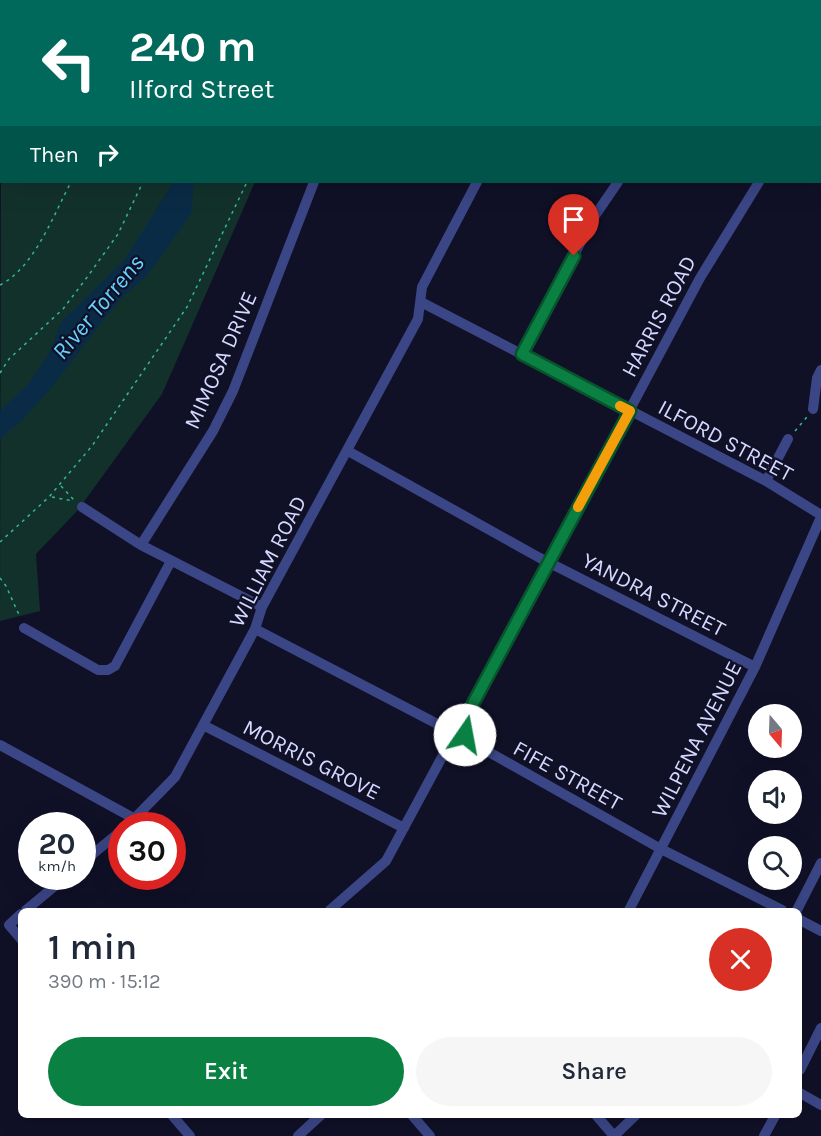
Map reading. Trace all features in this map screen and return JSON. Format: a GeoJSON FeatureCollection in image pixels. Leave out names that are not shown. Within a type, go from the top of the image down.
{"type":"FeatureCollection","features":[{"type":"Feature","properties":{"kind":"street","name":"MIMOSA DRIVE"},"geometry":{"type":"LineString","coordinates":[[141,544],[213,431],[232,391],[314,183]]}},
{"type":"Feature","properties":{"kind":"street","name":"WILLIAM ROAD"},"geometry":{"type":"LineString","coordinates":[[141,812],[175,777],[255,629],[262,607],[418,319],[422,287],[476,183]]}},
{"type":"Feature","properties":{"kind":"street"},"geometry":{"type":"LineString","coordinates":[[522,354],[594,218],[617,183]]}},
{"type":"Feature","properties":{"kind":"street","name":"HARRIS ROAD"},"geometry":{"type":"LineString","coordinates":[[461,726],[700,278],[758,183]]}},
{"type":"Feature","properties":{"kind":"street","name":"ILFORD STREET"},"geometry":{"type":"LineString","coordinates":[[421,302],[766,481],[821,516]]}},
{"type":"Feature","properties":{"kind":"street"},"geometry":{"type":"LineString","coordinates":[[813,409],[817,378],[821,370]]}},
{"type":"Feature","properties":{"kind":"street"},"geometry":{"type":"LineString","coordinates":[[766,481],[788,439]]}},
{"type":"Feature","properties":{"kind":"street","name":"YANDRA STREET"},"geometry":{"type":"LineString","coordinates":[[348,451],[549,563],[755,667]]}},
{"type":"Feature","properties":{"kind":"street"},"geometry":{"type":"LineString","coordinates":[[82,507],[171,561],[262,607]]}},
{"type":"Feature","properties":{"kind":"street","name":"WILPENA AVENUE"},"geometry":{"type":"LineString","coordinates":[[630,908],[755,667],[821,516]]}},
{"type":"Feature","properties":{"kind":"street"},"geometry":{"type":"LineString","coordinates":[[24,628],[99,670],[108,670],[115,666],[171,561]]}},
{"type":"Feature","properties":{"kind":"street"},"geometry":{"type":"LineString","coordinates":[[255,629],[445,728]]}},
{"type":"Feature","properties":{"kind":"street"},"geometry":{"type":"LineString","coordinates":[[454,723],[461,726],[465,733],[464,738],[454,745],[449,744],[443,735],[445,728],[454,723]]}},
{"type":"Feature","properties":{"kind":"street","name":"MORRIS GROVE"},"geometry":{"type":"LineString","coordinates":[[202,725],[404,828]]}},
{"type":"Feature","properties":{"kind":"street","name":"FIFE STREET"},"geometry":{"type":"LineString","coordinates":[[464,738],[661,849],[778,908]]}},
{"type":"Feature","properties":{"kind":"street"},"geometry":{"type":"LineString","coordinates":[[332,908],[386,861],[449,744]]}},
{"type":"Feature","properties":{"kind":"street"},"geometry":{"type":"LineString","coordinates":[[0,745],[114,812]]}},
{"type":"Feature","properties":{"kind":"street"},"geometry":{"type":"LineString","coordinates":[[96,851],[108,842]]}},
{"type":"Feature","properties":{"kind":"street"},"geometry":{"type":"LineString","coordinates":[[798,908],[821,863]]}},
{"type":"Feature","properties":{"kind":"street"},"geometry":{"type":"LineString","coordinates":[[28,908],[50,890]]}},
{"type":"Feature","properties":{"kind":"street"},"geometry":{"type":"LineString","coordinates":[[18,917],[9,925],[18,936]]}},
{"type":"Feature","properties":{"kind":"street"},"geometry":{"type":"LineString","coordinates":[[802,921],[821,931]]}},
{"type":"Feature","properties":{"kind":"street"},"geometry":{"type":"LineString","coordinates":[[802,1066],[821,1028]]}},
{"type":"Feature","properties":{"kind":"street"},"geometry":{"type":"LineString","coordinates":[[802,1095],[821,1105]]}},
{"type":"Feature","properties":{"kind":"street"},"geometry":{"type":"LineString","coordinates":[[174,1118],[190,1136]]}},
{"type":"Feature","properties":{"kind":"street"},"geometry":{"type":"LineString","coordinates":[[298,1136],[318,1118]]}},
{"type":"Feature","properties":{"kind":"street"},"geometry":{"type":"LineString","coordinates":[[414,1118],[430,1136]]}},
{"type":"Feature","properties":{"kind":"street"},"geometry":{"type":"LineString","coordinates":[[598,1118],[614,1136],[633,1118]]}},
{"type":"Feature","properties":{"kind":"street"},"geometry":{"type":"LineString","coordinates":[[764,1136],[774,1118]]}},
{"type":"Feature","properties":{"kind":"path"},"geometry":{"type":"LineString","coordinates":[[0,285],[20,270],[37,246],[70,183]]}},
{"type":"Feature","properties":{"kind":"path"},"geometry":{"type":"LineString","coordinates":[[0,373],[9,359],[63,309],[118,234],[143,183]]}},
{"type":"Feature","properties":{"kind":"path"},"geometry":{"type":"LineString","coordinates":[[0,542],[60,486],[92,446],[188,307],[246,183]]}},
{"type":"Feature","properties":{"kind":"path"},"geometry":{"type":"LineString","coordinates":[[788,439],[813,409]]}},
{"type":"Feature","properties":{"kind":"path"},"geometry":{"type":"LineString","coordinates":[[49,497],[77,502],[60,486]]}},
{"type":"Feature","properties":{"kind":"path"},"geometry":{"type":"LineString","coordinates":[[0,578],[16,606],[24,628]]}},
{"type":"Feature","properties":{"kind":"green space"},"geometry":{"type":"Polygon","coordinates":[[[1,183],[255,183],[162,394],[78,510],[36,554],[40,611],[0,621],[1,183]]]}},
{"type":"Feature","properties":{"kind":"water","name":"River Torrens"},"geometry":{"type":"Polygon","coordinates":[[[172,183],[194,183],[191,214],[147,276],[123,297],[49,391],[23,419],[0,439],[0,411],[29,383],[48,355],[62,321],[125,259],[172,183]]]}},
{"type":"Feature","properties":{"kind":"slow traffic"},"geometry":{"type":"LineString","coordinates":[[578,507],[630,411],[620,406]]}},
{"type":"Feature","properties":{"kind":"route"},"geometry":{"type":"LineString","coordinates":[[465,735],[461,726],[630,411],[522,354],[574,256]]}}]}
